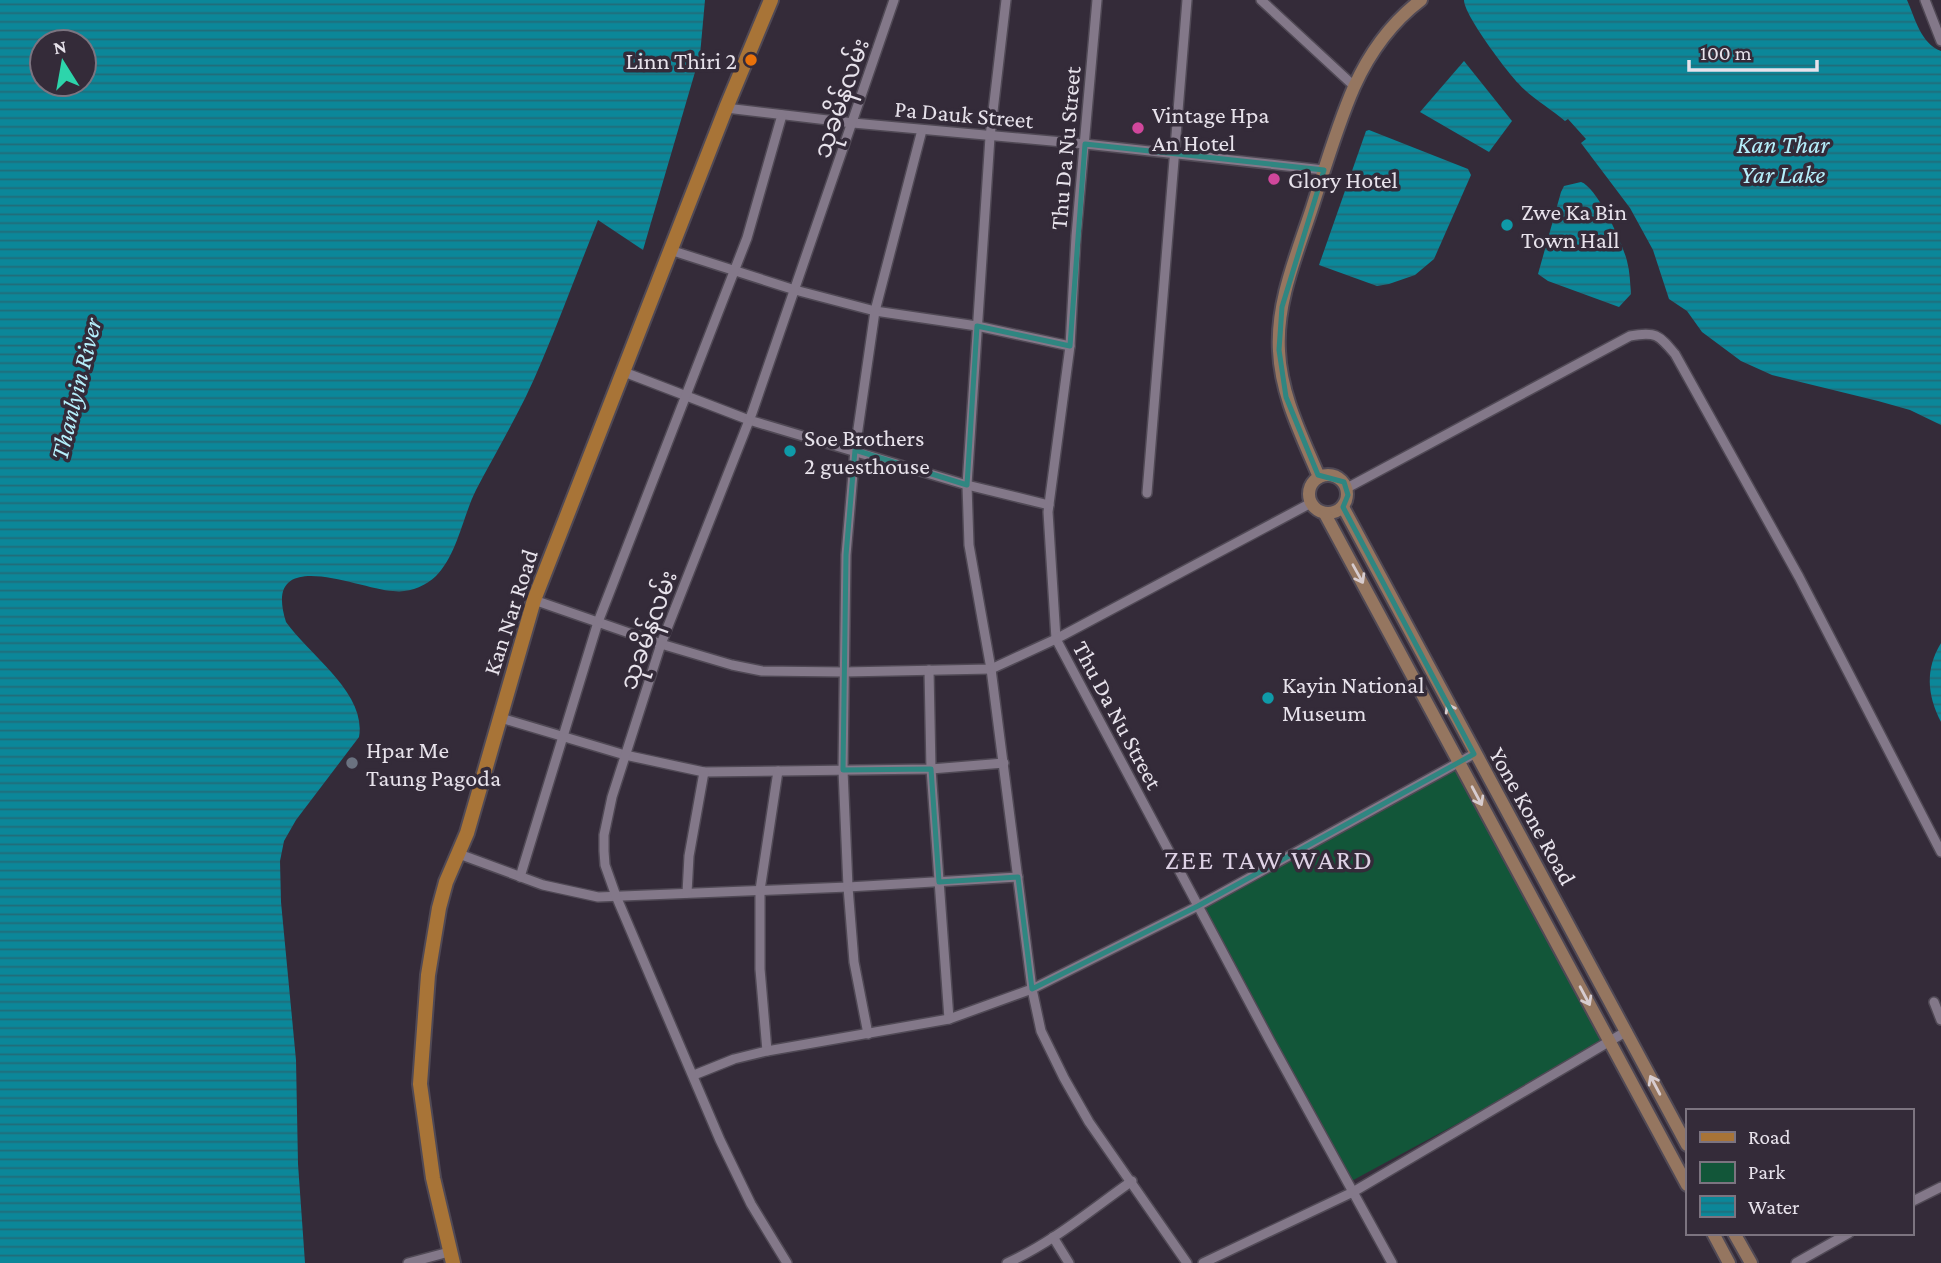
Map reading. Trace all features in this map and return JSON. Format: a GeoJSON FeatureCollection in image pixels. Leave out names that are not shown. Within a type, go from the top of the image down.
{"type":"FeatureCollection","features":[{"type":"Feature","properties":{"kind":"main road","name":"Kan Nar Road"},"geometry":{"type":"LineString","coordinates":[[451,1257],[433,1178],[420,1084],[428,975],[446,882],[459,854],[534,600],[726,108],[771,0]]}},
{"type":"Feature","properties":{"kind":"street","name":"သုခမိန်လမ်း"},"geometry":{"type":"LineString","coordinates":[[787,1263],[751,1204],[720,1140],[616,896],[605,865],[604,835],[612,797],[661,644],[749,420],[894,0]]}},
{"type":"Feature","properties":{"kind":"street"},"geometry":{"type":"LineString","coordinates":[[1006,0],[990,136],[967,485],[969,545],[991,669],[1032,989],[1041,1031],[1051,1055],[1090,1122],[1187,1263]]}},
{"type":"Feature","properties":{"kind":"street","name":"Thu Da Nu Street"},"geometry":{"type":"LineString","coordinates":[[1097,0],[1076,236],[1070,346],[1049,505],[1056,639],[1392,1263]]}},
{"type":"Feature","properties":{"kind":"street"},"geometry":{"type":"LineString","coordinates":[[1147,493],[1187,0]]}},
{"type":"Feature","properties":{"kind":"street"},"geometry":{"type":"LineString","coordinates":[[1261,0],[1354,86]]}},
{"type":"Feature","properties":{"kind":"street"},"geometry":{"type":"LineString","coordinates":[[1319,477],[1286,397],[1279,350],[1282,307],[1324,170],[1354,86],[1385,35],[1421,0]]}},
{"type":"Feature","properties":{"kind":"street"},"geometry":{"type":"LineString","coordinates":[[1925,0],[1941,41]]}},
{"type":"Feature","properties":{"kind":"street","name":"Pa Dauk Street"},"geometry":{"type":"LineString","coordinates":[[726,108],[853,124],[1085,144],[1324,170]]}},
{"type":"Feature","properties":{"kind":"street"},"geometry":{"type":"LineString","coordinates":[[520,877],[598,622],[735,271],[758,206],[782,115]]}},
{"type":"Feature","properties":{"kind":"street"},"geometry":{"type":"LineString","coordinates":[[868,1034],[854,962],[848,887],[844,771],[846,555],[855,450],[875,311],[922,130]]}},
{"type":"Feature","properties":{"kind":"street"},"geometry":{"type":"LineString","coordinates":[[670,250],[795,290],[875,311],[977,326],[1070,346]]}},
{"type":"Feature","properties":{"kind":"street"},"geometry":{"type":"LineString","coordinates":[[1347,488],[1630,336],[1660,336],[1675,354],[1799,577],[1941,852]]}},
{"type":"Feature","properties":{"kind":"street"},"geometry":{"type":"LineString","coordinates":[[624,372],[749,420],[967,485],[1049,505]]}},
{"type":"Feature","properties":{"kind":"street"},"geometry":{"type":"LineString","coordinates":[[1325,475],[1339,478],[1347,488],[1343,507],[1331,514],[1314,508],[1308,491],[1314,481],[1325,475]]}},
{"type":"Feature","properties":{"kind":"street"},"geometry":{"type":"LineString","coordinates":[[534,600],[661,644],[762,671],[991,669],[1056,639],[1311,503]]}},
{"type":"Feature","properties":{"kind":"street","name":"Yone Kone Road"},"geometry":{"type":"LineString","coordinates":[[1343,507],[1686,1143]]}},
{"type":"Feature","properties":{"kind":"street"},"geometry":{"type":"LineString","coordinates":[[1325,514],[1686,1183]]}},
{"type":"Feature","properties":{"kind":"street"},"geometry":{"type":"LineString","coordinates":[[1389,631],[1404,623]]}},
{"type":"Feature","properties":{"kind":"street"},"geometry":{"type":"LineString","coordinates":[[929,670],[931,769],[949,1019]]}},
{"type":"Feature","properties":{"kind":"street"},"geometry":{"type":"LineString","coordinates":[[501,718],[625,755],[704,772],[931,769],[1004,763]]}},
{"type":"Feature","properties":{"kind":"street"},"geometry":{"type":"LineString","coordinates":[[694,1075],[734,1059],[767,1051],[949,1019],[1032,989],[1198,906],[1474,754]]}},
{"type":"Feature","properties":{"kind":"street"},"geometry":{"type":"LineString","coordinates":[[767,1051],[760,969],[760,890],[778,771]]}},
{"type":"Feature","properties":{"kind":"street"},"geometry":{"type":"LineString","coordinates":[[687,893],[689,856],[704,772]]}},
{"type":"Feature","properties":{"kind":"street"},"geometry":{"type":"LineString","coordinates":[[459,854],[520,877],[598,897],[1018,877]]}},
{"type":"Feature","properties":{"kind":"street"},"geometry":{"type":"LineString","coordinates":[[1934,1002],[1941,1020]]}},
{"type":"Feature","properties":{"kind":"street"},"geometry":{"type":"LineString","coordinates":[[1203,1263],[1353,1192],[1627,1031]]}},
{"type":"Feature","properties":{"kind":"street"},"geometry":{"type":"LineString","coordinates":[[1007,1263],[1025,1259],[1132,1181]]}},
{"type":"Feature","properties":{"kind":"street"},"geometry":{"type":"LineString","coordinates":[[1913,1201],[1941,1187]]}},
{"type":"Feature","properties":{"kind":"street"},"geometry":{"type":"LineString","coordinates":[[1714,1235],[1729,1263]]}},
{"type":"Feature","properties":{"kind":"street"},"geometry":{"type":"LineString","coordinates":[[1735,1235],[1751,1263]]}},
{"type":"Feature","properties":{"kind":"street"},"geometry":{"type":"LineString","coordinates":[[1796,1263],[1845,1235]]}},
{"type":"Feature","properties":{"kind":"street"},"geometry":{"type":"LineString","coordinates":[[1053,1237],[1069,1263]]}},
{"type":"Feature","properties":{"kind":"street"},"geometry":{"type":"LineString","coordinates":[[408,1263],[451,1257]]}},
{"type":"Feature","properties":{"kind":"highlighted area"},"geometry":{"type":"Polygon","coordinates":[[[1085,144],[1324,170],[1282,307],[1279,350],[1286,397],[1318,475],[1344,482],[1348,495],[1343,507],[1474,754],[1198,906],[1032,989],[1018,877],[939,882],[931,769],[843,770],[846,555],[855,450],[967,485],[977,326],[1070,346],[1085,144]]]}},
{"type":"Feature","properties":{"kind":"green space"},"geometry":{"type":"Polygon","coordinates":[[[1459,761],[1610,1041],[1346,1184],[1198,906],[1459,761]]]}},
{"type":"Feature","properties":{"kind":"water","name":"Thanlyin River"},"geometry":{"type":"Polygon","coordinates":[[[0,0],[705,0],[700,55],[643,250],[598,220],[534,379],[471,500],[443,567],[426,583],[405,591],[378,589],[317,576],[300,577],[287,584],[282,598],[286,622],[334,675],[354,705],[359,721],[359,737],[296,820],[284,841],[280,861],[281,902],[296,1060],[298,1164],[305,1263],[0,1263],[0,0]]]}},
{"type":"Feature","properties":{"kind":"water","name":"Kan Thar Yar Lake"},"geometry":{"type":"Polygon","coordinates":[[[1464,0],[1907,0],[1928,43],[1941,51],[1941,425],[1910,410],[1772,375],[1741,361],[1702,332],[1687,311],[1669,299],[1653,250],[1630,208],[1581,143],[1586,139],[1568,119],[1565,121],[1518,83],[1478,29],[1464,0]]]}},
{"type":"Feature","properties":{"kind":"water"},"geometry":{"type":"Polygon","coordinates":[[[1464,61],[1512,121],[1489,152],[1420,112],[1464,61]]]}},
{"type":"Feature","properties":{"kind":"water"},"geometry":{"type":"Polygon","coordinates":[[[1366,131],[1468,169],[1471,175],[1434,259],[1415,275],[1377,286],[1319,265],[1366,131]]]}},
{"type":"Feature","properties":{"kind":"water"},"geometry":{"type":"Polygon","coordinates":[[[1581,182],[1602,205],[1627,261],[1631,294],[1619,307],[1548,281],[1538,274],[1561,192],[1564,186],[1581,182]]]}},
{"type":"Feature","properties":{"kind":"water"},"geometry":{"type":"Polygon","coordinates":[[[1941,643],[1941,722],[1933,702],[1930,672],[1941,643]]]}},
{"type":"Feature","properties":{"kind":"place","name":"Linn Thiri 2"},"geometry":{"type":"Point","coordinates":[751,60]}},
{"type":"Feature","properties":{"kind":"place","name":"Vintage Hpa An Hotel"},"geometry":{"type":"Point","coordinates":[1138,128]}},
{"type":"Feature","properties":{"kind":"place","name":"Glory Hotel"},"geometry":{"type":"Point","coordinates":[1274,179]}},
{"type":"Feature","properties":{"kind":"place","name":"Zwe Ka Bin Town Hall"},"geometry":{"type":"Point","coordinates":[1507,225]}},
{"type":"Feature","properties":{"kind":"place","name":"Soe Brothers 2 guesthouse"},"geometry":{"type":"Point","coordinates":[790,451]}},
{"type":"Feature","properties":{"kind":"place","name":"Kayin National Museum"},"geometry":{"type":"Point","coordinates":[1268,698]}},
{"type":"Feature","properties":{"kind":"place","name":"Hpar Me Taung Pagoda"},"geometry":{"type":"Point","coordinates":[352,763]}},
{"type":"Feature","properties":{"kind":"district","name":"ZEE TAW WARD"},"geometry":{"type":"Point","coordinates":[1269,859]}}]}
